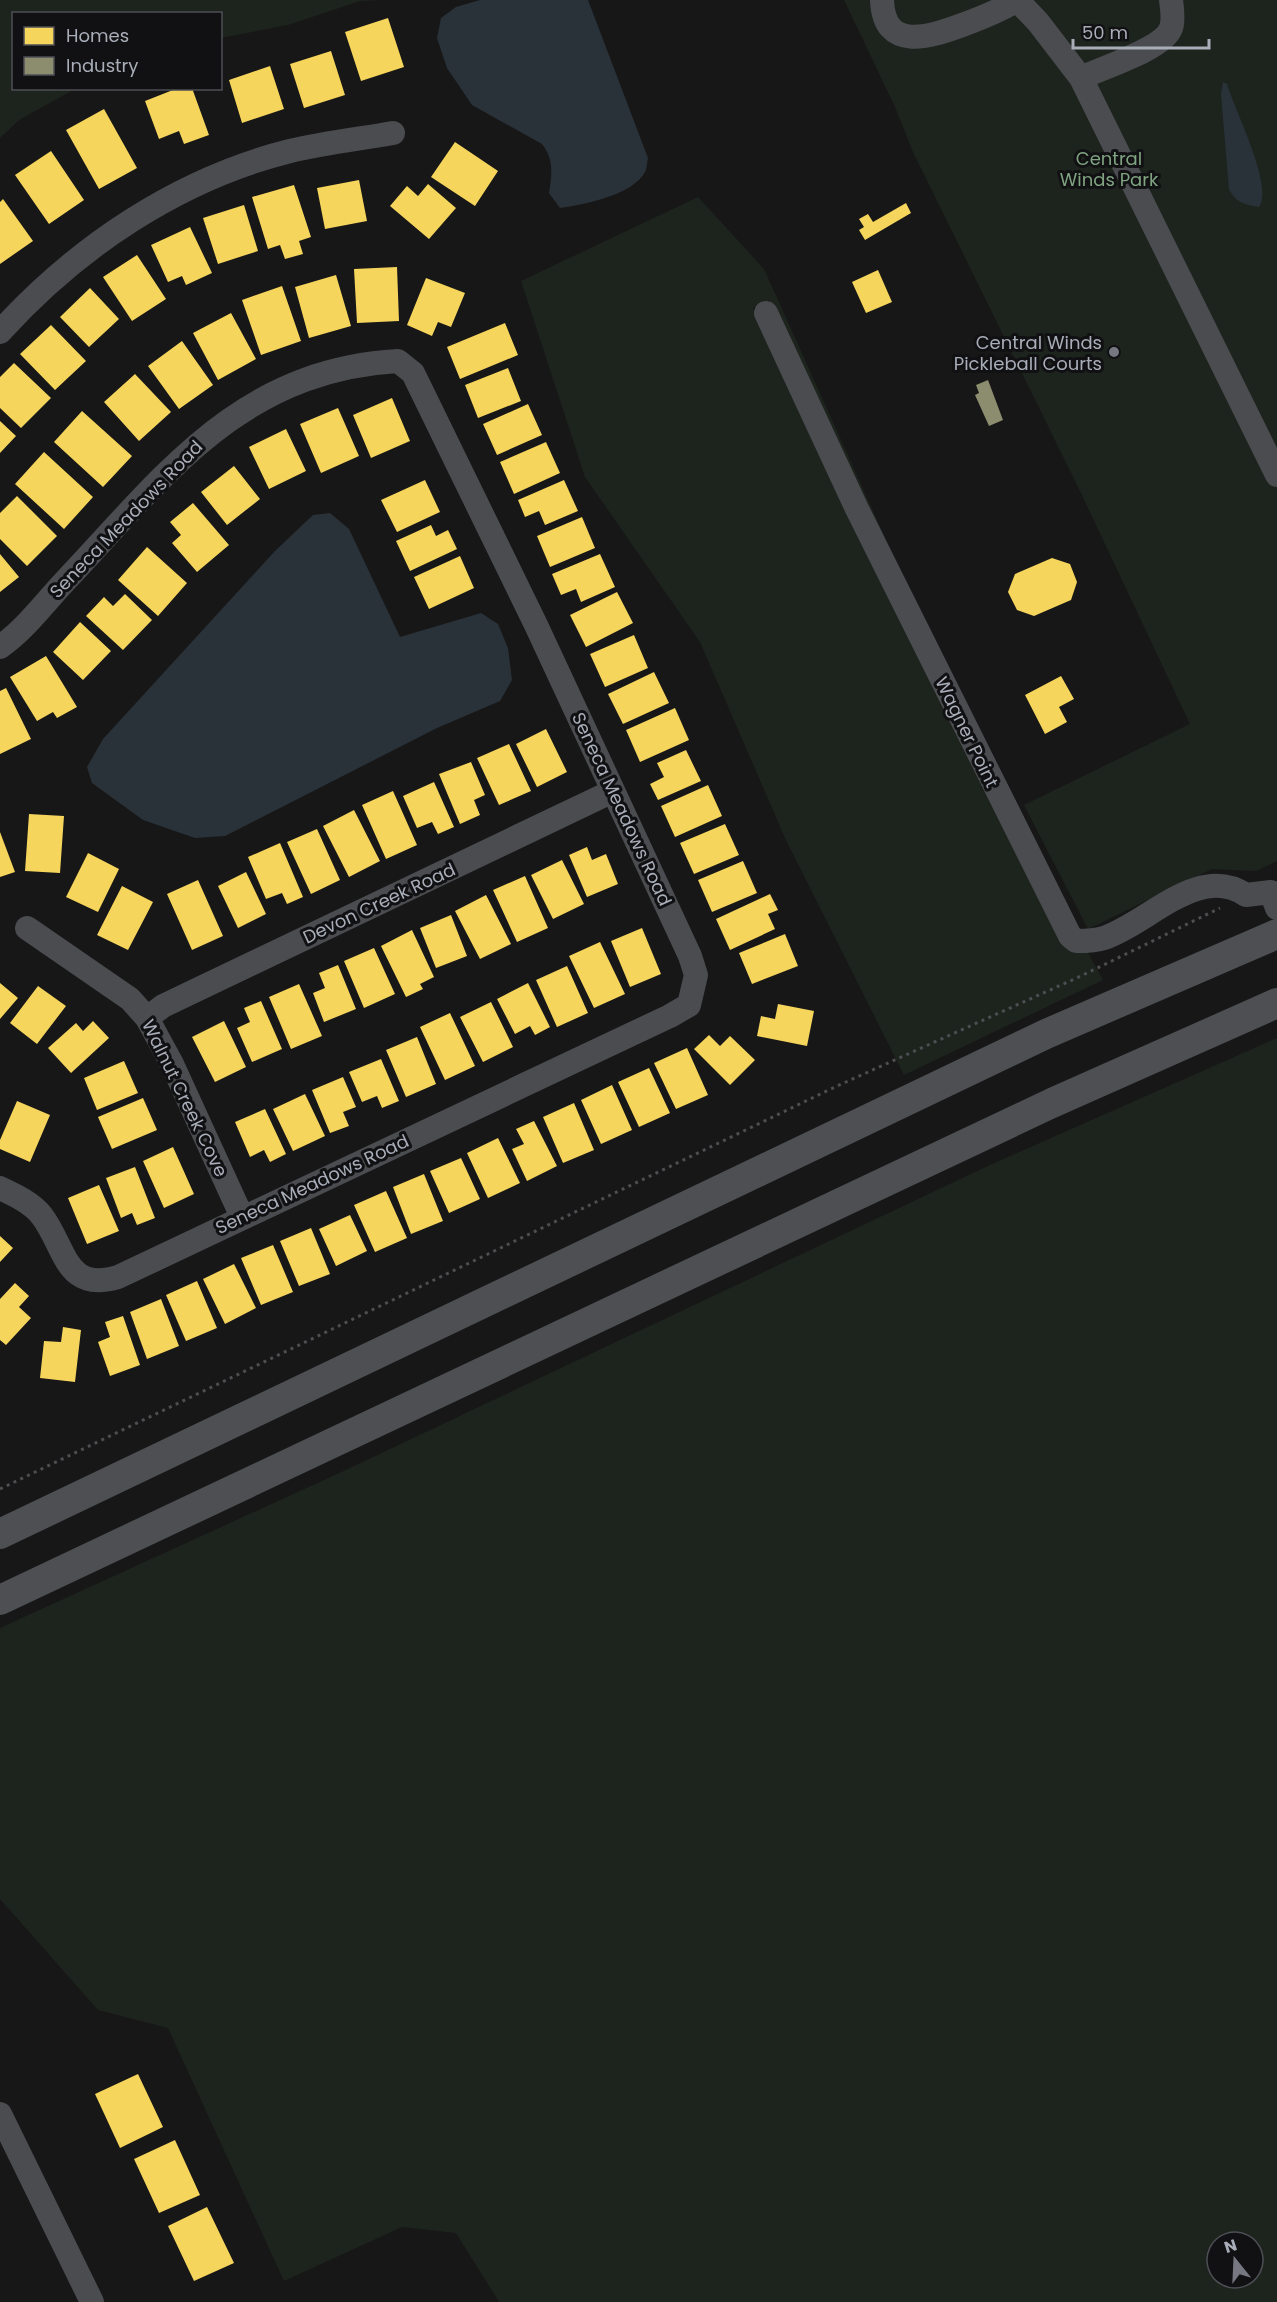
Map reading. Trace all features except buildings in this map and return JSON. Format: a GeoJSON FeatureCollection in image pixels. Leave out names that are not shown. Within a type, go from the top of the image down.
{"type":"FeatureCollection","features":[{"type":"Feature","properties":{"kind":"main road"},"geometry":{"type":"LineString","coordinates":[[2,1527],[1046,1034],[1277,934]]}},
{"type":"Feature","properties":{"kind":"main road"},"geometry":{"type":"LineString","coordinates":[[0,1600],[1072,1093],[1277,1003]]}},
{"type":"Feature","properties":{"kind":"street"},"geometry":{"type":"LineString","coordinates":[[882,0],[884,16],[891,27],[901,35],[918,39],[941,33],[1002,9],[1017,0],[1038,22],[1080,78],[1277,475]]}},
{"type":"Feature","properties":{"kind":"street"},"geometry":{"type":"LineString","coordinates":[[1080,78],[1145,50],[1163,39],[1171,29],[1171,0]]}},
{"type":"Feature","properties":{"kind":"street"},"geometry":{"type":"LineString","coordinates":[[0,332],[83,253],[147,210],[214,177],[290,151],[393,133]]}},
{"type":"Feature","properties":{"kind":"street","name":"Wagner Point"},"geometry":{"type":"LineString","coordinates":[[766,313],[857,509],[1070,936],[1076,941],[1103,938],[1198,888],[1216,884],[1232,886],[1246,895],[1272,892],[1277,908]]}},
{"type":"Feature","properties":{"kind":"street","name":"Seneca Meadows Road"},"geometry":{"type":"LineString","coordinates":[[0,647],[188,451],[229,419],[256,401],[339,368],[398,361],[413,373],[536,625],[690,956],[696,975],[689,1005],[117,1277],[99,1282],[89,1281],[75,1272],[64,1258],[53,1233],[40,1214],[21,1198],[0,1188]]}},
{"type":"Feature","properties":{"kind":"street","name":"Devon Creek Road"},"geometry":{"type":"LineString","coordinates":[[147,1018],[163,1006],[613,791]]}},
{"type":"Feature","properties":{"kind":"street","name":"Walnut Creek Cove"},"geometry":{"type":"LineString","coordinates":[[27,928],[130,999],[147,1018],[172,1064],[242,1217]]}},
{"type":"Feature","properties":{"kind":"street"},"geometry":{"type":"LineString","coordinates":[[0,2114],[92,2302]]}},
{"type":"Feature","properties":{"kind":"path"},"geometry":{"type":"LineString","coordinates":[[0,1489],[837,1086],[1082,976],[1246,895]]}},
{"type":"Feature","properties":{"kind":"green space"},"geometry":{"type":"Polygon","coordinates":[[[0,0],[381,0],[360,1],[288,25],[222,38],[222,12],[12,12],[12,90],[73,90],[19,120],[0,138],[0,0]]]}},
{"type":"Feature","properties":{"kind":"green space","name":"Central Winds Park"},"geometry":{"type":"Polygon","coordinates":[[[844,0],[1277,0],[1277,861],[1256,871],[1212,869],[1088,929],[1024,805],[1190,724],[1079,489],[913,152],[895,107],[844,0]]]}},
{"type":"Feature","properties":{"kind":"green space"},"geometry":{"type":"Polygon","coordinates":[[[698,197],[764,269],[927,631],[769,300],[753,308],[849,514],[1103,980],[904,1075],[785,838],[700,642],[585,477],[521,281],[698,197]]]}},
{"type":"Feature","properties":{"kind":"green space"},"geometry":{"type":"Polygon","coordinates":[[[1277,1038],[1277,2302],[499,2302],[456,2233],[402,2227],[284,2281],[168,2028],[98,2010],[0,1899],[0,1628],[335,1475],[992,1164],[1277,1038]]]}},
{"type":"Feature","properties":{"kind":"shaded area"},"geometry":{"type":"Polygon","coordinates":[[[480,0],[588,0],[648,158],[646,171],[639,180],[607,198],[560,208],[549,193],[551,167],[549,155],[542,144],[472,105],[447,68],[437,38],[441,18],[456,7],[480,0]]]}},
{"type":"Feature","properties":{"kind":"shaded area"},"geometry":{"type":"Polygon","coordinates":[[[1223,82],[1227,84],[1257,165],[1262,197],[1259,207],[1241,202],[1229,189],[1221,94],[1223,82]]]}},
{"type":"Feature","properties":{"kind":"shaded area"},"geometry":{"type":"Polygon","coordinates":[[[330,513],[349,529],[400,637],[481,613],[498,624],[508,648],[512,680],[500,701],[437,728],[225,836],[195,838],[143,820],[92,783],[87,767],[103,739],[275,551],[313,515],[330,513]]]}},
{"type":"Feature","properties":{"kind":"place","name":"Central Winds Pickleball Courts"},"geometry":{"type":"Point","coordinates":[1114,352]}}]}
